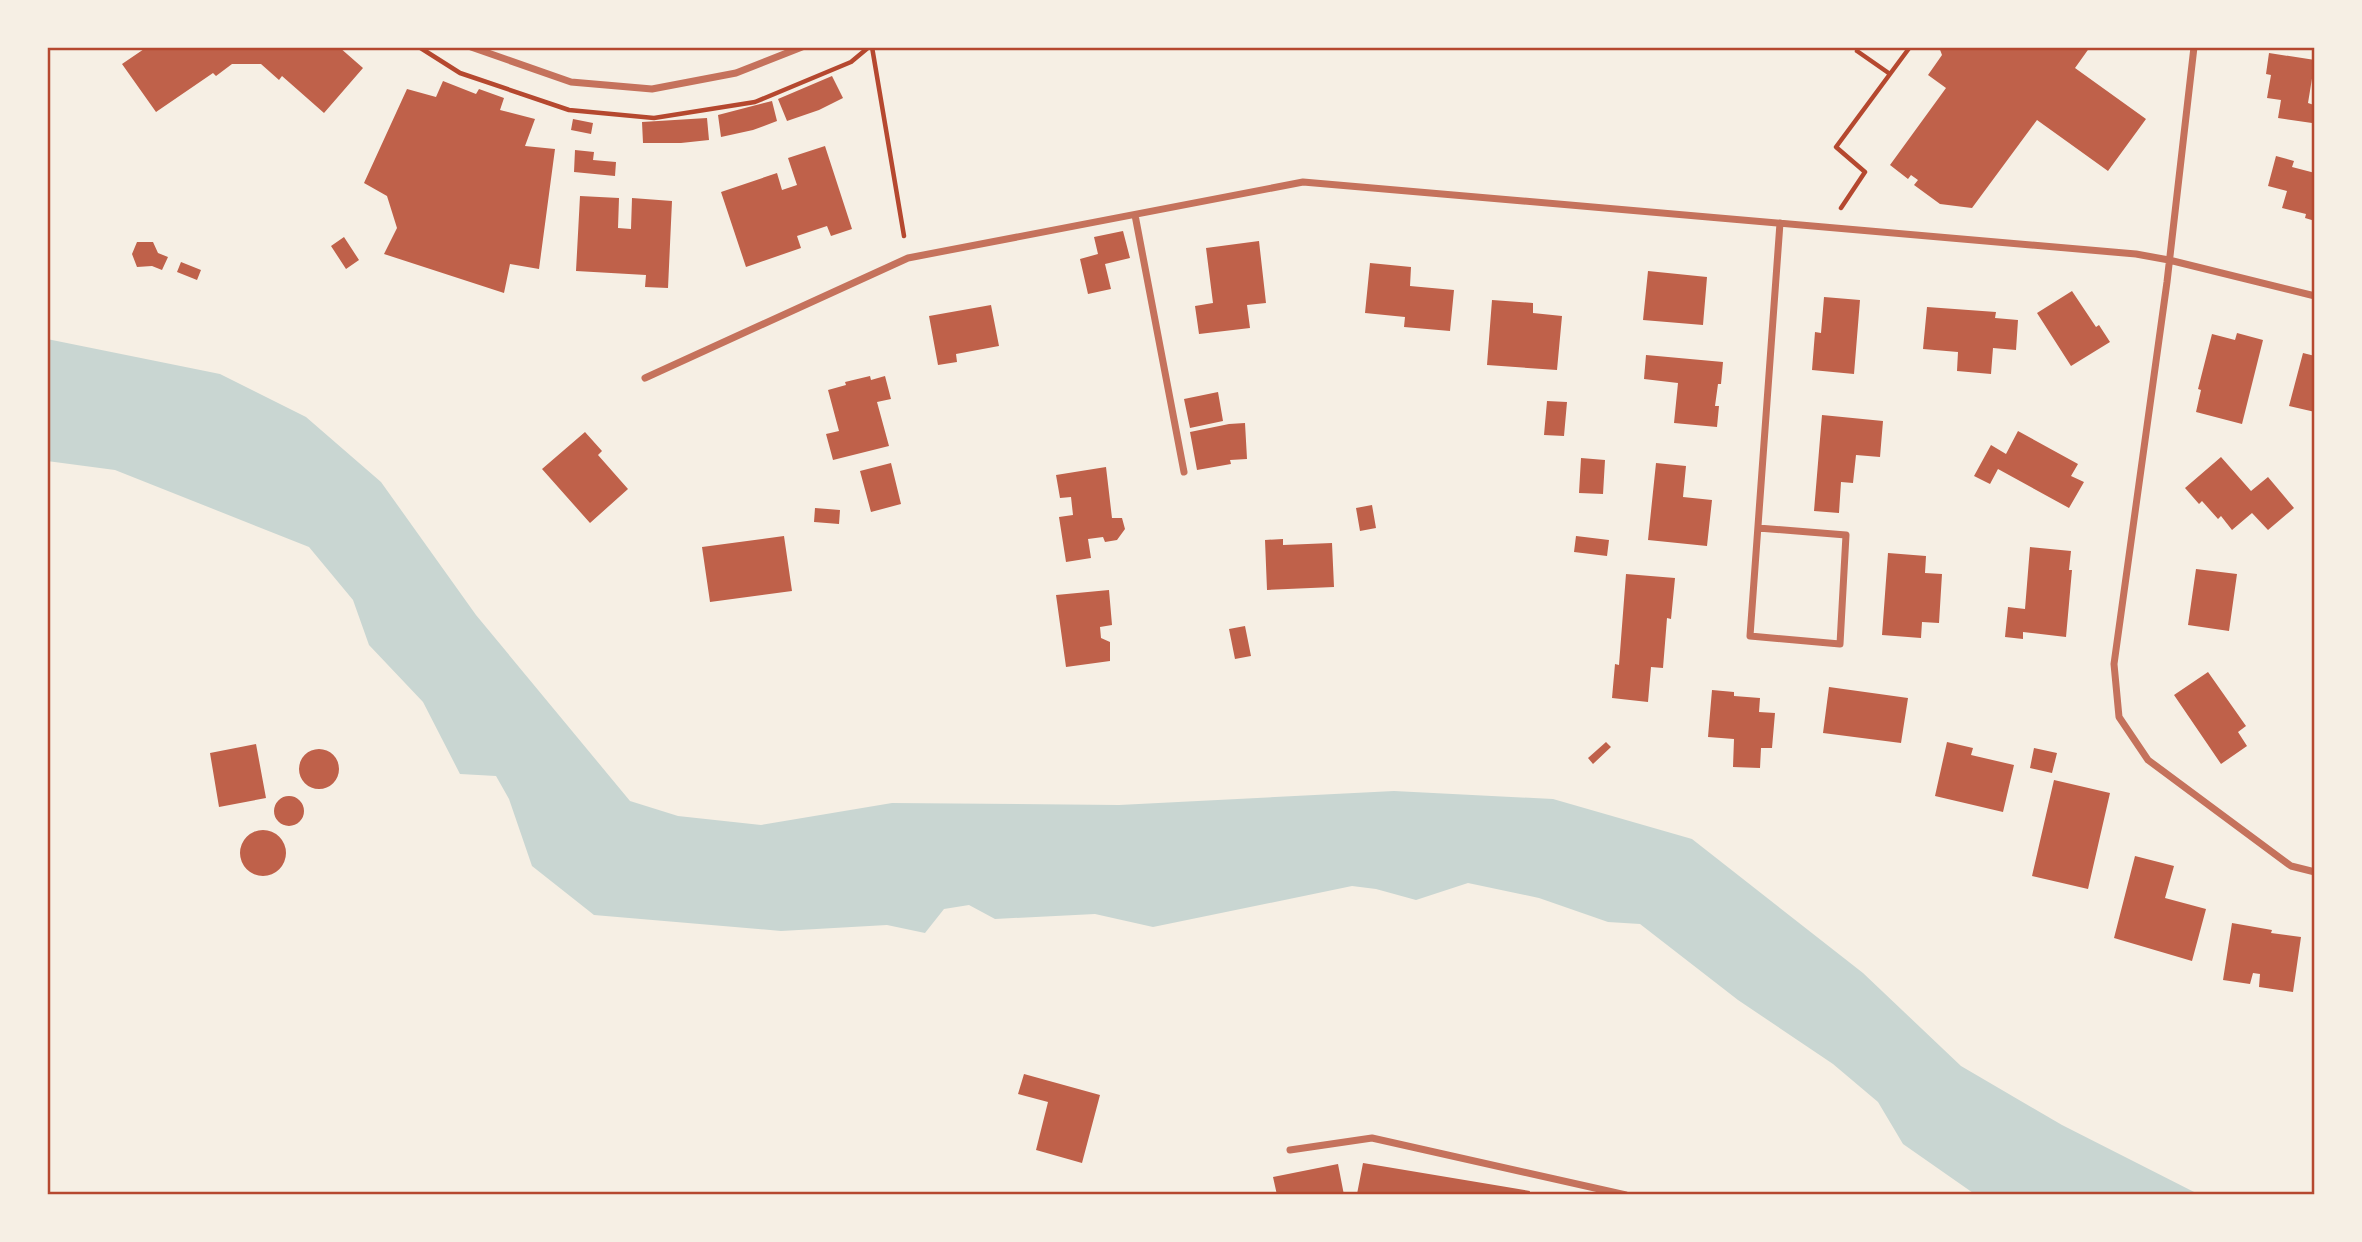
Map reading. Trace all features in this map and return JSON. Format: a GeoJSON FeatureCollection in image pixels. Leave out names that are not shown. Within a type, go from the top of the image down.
{"type":"FeatureCollection","features":[{"type":"Feature","properties":{"kind":"street"},"geometry":{"type":"LineString","coordinates":[[471,47],[571,82],[652,89],[736,74],[802,47]]}},
{"type":"Feature","properties":{"kind":"street"},"geometry":{"type":"LineString","coordinates":[[2194,47],[2169,260],[2114,664],[2119,717],[2148,760],[2291,866],[2315,872]]}},
{"type":"Feature","properties":{"kind":"street"},"geometry":{"type":"LineString","coordinates":[[645,378],[908,258],[1303,182],[2136,254],[2315,296]]}},
{"type":"Feature","properties":{"kind":"street"},"geometry":{"type":"LineString","coordinates":[[1135,215],[1184,472]]}},
{"type":"Feature","properties":{"kind":"street"},"geometry":{"type":"LineString","coordinates":[[1758,528],[1846,535],[1840,644],[1749,636],[1780,223]]}},
{"type":"Feature","properties":{"kind":"street"},"geometry":{"type":"LineString","coordinates":[[1290,1150],[1372,1138],[1626,1195]]}},
{"type":"Feature","properties":{"kind":"path"},"geometry":{"type":"LineString","coordinates":[[872,47],[908,258]]}},
{"type":"Feature","properties":{"kind":"path"},"geometry":{"type":"LineString","coordinates":[[1827,228],[1865,172],[1836,148],[1910,47]]}},
{"type":"Feature","properties":{"kind":"path"},"geometry":{"type":"LineString","coordinates":[[1857,51],[1890,74]]}},
{"type":"Feature","properties":{"kind":"shaded area"},"geometry":{"type":"Polygon","coordinates":[[[47,339],[220,374],[306,417],[381,482],[476,615],[630,801],[678,816],[761,825],[892,803],[1119,805],[1394,791],[1553,799],[1692,839],[1863,973],[1961,1066],[2062,1125],[2200,1195],[1976,1195],[1903,1144],[1878,1102],[1833,1064],[1738,1000],[1640,924],[1608,922],[1539,898],[1468,883],[1416,900],[1376,889],[1352,886],[1153,927],[1095,914],[995,919],[969,905],[944,909],[925,933],[887,925],[781,931],[594,915],[532,866],[509,799],[496,776],[460,774],[423,702],[369,645],[353,600],[309,547],[115,470],[47,461],[47,339]]]}},
{"type":"Feature","properties":{"kind":"building"},"geometry":{"type":"Polygon","coordinates":[[[147,47],[339,47],[363,68],[324,113],[282,76],[279,80],[261,64],[232,64],[216,76],[213,73],[156,112],[122,64],[147,47]]]}},
{"type":"Feature","properties":{"kind":"building"},"geometry":{"type":"Polygon","coordinates":[[[1939,47],[2090,47],[2075,68],[2146,119],[2108,171],[2037,120],[1972,208],[1940,204],[1914,185],[1918,180],[1911,175],[1908,179],[1890,165],[1946,88],[1928,75],[1942,55],[1939,47]]]}},
{"type":"Feature","properties":{"kind":"building"},"geometry":{"type":"Polygon","coordinates":[[[2269,53],[2315,60],[2308,103],[2314,105],[2312,123],[2278,118],[2281,100],[2267,98],[2271,75],[2266,74],[2269,53]]]}},
{"type":"Feature","properties":{"kind":"building"},"geometry":{"type":"Polygon","coordinates":[[[832,76],[843,98],[787,121],[778,99],[832,76]]]}},
{"type":"Feature","properties":{"kind":"building"},"geometry":{"type":"Polygon","coordinates":[[[443,81],[476,94],[479,89],[504,98],[500,110],[535,119],[525,146],[555,149],[539,269],[510,264],[504,293],[384,254],[397,228],[387,196],[364,183],[407,89],[436,97],[443,81]]]}},
{"type":"Feature","properties":{"kind":"building"},"geometry":{"type":"Polygon","coordinates":[[[772,101],[777,121],[721,137],[718,115],[772,101]]]}},
{"type":"Feature","properties":{"kind":"building"},"geometry":{"type":"Polygon","coordinates":[[[707,118],[709,140],[643,143],[642,122],[707,118]]]}},
{"type":"Feature","properties":{"kind":"building"},"geometry":{"type":"Polygon","coordinates":[[[573,119],[593,123],[591,134],[571,130],[573,119]]]}},
{"type":"Feature","properties":{"kind":"building"},"geometry":{"type":"Polygon","coordinates":[[[825,146],[852,229],[831,236],[827,226],[797,236],[801,248],[746,267],[721,192],[777,173],[782,190],[797,185],[788,158],[825,146]]]}},
{"type":"Feature","properties":{"kind":"building"},"geometry":{"type":"Polygon","coordinates":[[[575,150],[594,152],[593,160],[616,162],[615,176],[574,172],[575,150]]]}},
{"type":"Feature","properties":{"kind":"building"},"geometry":{"type":"Polygon","coordinates":[[[2276,156],[2294,161],[2292,167],[2315,173],[2315,221],[2305,218],[2306,214],[2282,208],[2287,191],[2268,186],[2276,156]]]}},
{"type":"Feature","properties":{"kind":"building"},"geometry":{"type":"Polygon","coordinates":[[[580,196],[619,198],[618,228],[631,229],[632,198],[672,201],[668,288],[645,287],[646,275],[576,271],[580,196]]]}},
{"type":"Feature","properties":{"kind":"building"},"geometry":{"type":"Polygon","coordinates":[[[1123,231],[1130,258],[1105,264],[1111,289],[1088,294],[1080,259],[1098,254],[1094,237],[1123,231]]]}},
{"type":"Feature","properties":{"kind":"building"},"geometry":{"type":"Polygon","coordinates":[[[344,237],[359,260],[346,269],[331,246],[344,237]]]}},
{"type":"Feature","properties":{"kind":"building"},"geometry":{"type":"Polygon","coordinates":[[[1259,241],[1266,303],[1247,305],[1250,328],[1199,334],[1195,306],[1213,303],[1206,248],[1259,241]]]}},
{"type":"Feature","properties":{"kind":"building"},"geometry":{"type":"Polygon","coordinates":[[[137,242],[153,242],[158,253],[168,257],[162,270],[152,266],[137,267],[132,254],[137,242]]]}},
{"type":"Feature","properties":{"kind":"building"},"geometry":{"type":"Polygon","coordinates":[[[181,262],[201,270],[197,280],[177,272],[181,262]]]}},
{"type":"Feature","properties":{"kind":"building"},"geometry":{"type":"Polygon","coordinates":[[[1370,263],[1411,267],[1410,286],[1454,290],[1450,331],[1404,327],[1405,317],[1365,313],[1370,263]]]}},
{"type":"Feature","properties":{"kind":"building"},"geometry":{"type":"Polygon","coordinates":[[[1648,271],[1707,277],[1703,325],[1643,320],[1648,271]]]}},
{"type":"Feature","properties":{"kind":"building"},"geometry":{"type":"Polygon","coordinates":[[[2072,291],[2096,327],[2099,325],[2110,342],[2071,366],[2037,313],[2072,291]]]}},
{"type":"Feature","properties":{"kind":"building"},"geometry":{"type":"Polygon","coordinates":[[[1824,297],[1860,300],[1854,374],[1812,370],[1815,332],[1821,333],[1824,297]]]}},
{"type":"Feature","properties":{"kind":"building"},"geometry":{"type":"Polygon","coordinates":[[[1492,300],[1533,303],[1533,313],[1562,316],[1557,370],[1487,365],[1492,300]]]}},
{"type":"Feature","properties":{"kind":"building"},"geometry":{"type":"Polygon","coordinates":[[[991,305],[999,346],[956,354],[957,362],[938,365],[929,316],[991,305]]]}},
{"type":"Feature","properties":{"kind":"building"},"geometry":{"type":"Polygon","coordinates":[[[1927,307],[1996,312],[1995,318],[2018,320],[2016,350],[1993,348],[1991,374],[1957,371],[1958,352],[1923,349],[1927,307]]]}},
{"type":"Feature","properties":{"kind":"building"},"geometry":{"type":"Polygon","coordinates":[[[2237,333],[2263,340],[2242,424],[2196,412],[2201,390],[2198,389],[2212,334],[2235,340],[2237,333]]]}},
{"type":"Feature","properties":{"kind":"building"},"geometry":{"type":"Polygon","coordinates":[[[2303,353],[2315,356],[2315,412],[2289,406],[2303,353]]]}},
{"type":"Feature","properties":{"kind":"building"},"geometry":{"type":"Polygon","coordinates":[[[1646,355],[1723,362],[1715,406],[1719,406],[1717,427],[1674,423],[1678,383],[1644,379],[1646,355]]]}},
{"type":"Feature","properties":{"kind":"building"},"geometry":{"type":"Polygon","coordinates":[[[870,376],[871,380],[885,376],[891,399],[877,402],[889,446],[833,460],[826,434],[839,431],[828,390],[846,385],[845,382],[870,376]]]}},
{"type":"Feature","properties":{"kind":"building"},"geometry":{"type":"Polygon","coordinates":[[[1218,392],[1223,421],[1190,428],[1184,399],[1218,392]]]}},
{"type":"Feature","properties":{"kind":"building"},"geometry":{"type":"Polygon","coordinates":[[[1547,401],[1567,402],[1564,436],[1544,435],[1547,401]]]}},
{"type":"Feature","properties":{"kind":"building"},"geometry":{"type":"Polygon","coordinates":[[[1822,415],[1883,421],[1880,457],[1856,455],[1853,483],[1841,482],[1839,513],[1814,511],[1822,415]]]}},
{"type":"Feature","properties":{"kind":"building"},"geometry":{"type":"Polygon","coordinates":[[[1245,423],[1247,459],[1230,460],[1231,464],[1197,470],[1190,432],[1245,423]]]}},
{"type":"Feature","properties":{"kind":"building"},"geometry":{"type":"Polygon","coordinates":[[[2018,431],[2078,464],[2071,476],[2084,482],[2069,508],[1998,469],[1990,484],[1974,476],[1991,445],[2006,454],[2018,431]]]}},
{"type":"Feature","properties":{"kind":"building"},"geometry":{"type":"Polygon","coordinates":[[[585,432],[602,451],[598,455],[628,489],[590,523],[542,469],[585,432]]]}},
{"type":"Feature","properties":{"kind":"building"},"geometry":{"type":"Polygon","coordinates":[[[2221,457],[2251,491],[2268,477],[2294,508],[2268,530],[2252,513],[2232,530],[2221,516],[2218,519],[2202,501],[2199,504],[2185,488],[2221,457]]]}},
{"type":"Feature","properties":{"kind":"building"},"geometry":{"type":"Polygon","coordinates":[[[1581,458],[1605,460],[1603,494],[1579,493],[1581,458]]]}},
{"type":"Feature","properties":{"kind":"building"},"geometry":{"type":"Polygon","coordinates":[[[891,463],[901,504],[871,512],[860,471],[891,463]]]}},
{"type":"Feature","properties":{"kind":"building"},"geometry":{"type":"Polygon","coordinates":[[[1656,463],[1686,466],[1683,497],[1712,500],[1707,546],[1648,540],[1656,463]]]}},
{"type":"Feature","properties":{"kind":"building"},"geometry":{"type":"Polygon","coordinates":[[[1106,467],[1112,518],[1122,518],[1125,529],[1117,540],[1105,542],[1103,537],[1088,539],[1091,558],[1066,562],[1059,517],[1073,515],[1071,497],[1060,498],[1056,475],[1106,467]]]}},
{"type":"Feature","properties":{"kind":"building"},"geometry":{"type":"Polygon","coordinates":[[[1372,505],[1376,528],[1360,531],[1356,508],[1372,505]]]}},
{"type":"Feature","properties":{"kind":"building"},"geometry":{"type":"Polygon","coordinates":[[[815,508],[840,510],[839,524],[814,522],[815,508]]]}},
{"type":"Feature","properties":{"kind":"building"},"geometry":{"type":"Polygon","coordinates":[[[784,536],[792,591],[710,602],[702,547],[784,536]]]}},
{"type":"Feature","properties":{"kind":"building"},"geometry":{"type":"Polygon","coordinates":[[[1576,536],[1609,540],[1607,556],[1574,552],[1576,536]]]}},
{"type":"Feature","properties":{"kind":"building"},"geometry":{"type":"Polygon","coordinates":[[[1283,539],[1283,545],[1332,543],[1334,587],[1267,590],[1265,540],[1283,539]]]}},
{"type":"Feature","properties":{"kind":"building"},"geometry":{"type":"Polygon","coordinates":[[[2030,547],[2071,551],[2069,570],[2072,570],[2066,637],[2023,632],[2023,639],[2005,637],[2008,607],[2025,609],[2030,547]]]}},
{"type":"Feature","properties":{"kind":"building"},"geometry":{"type":"Polygon","coordinates":[[[1888,553],[1926,556],[1925,573],[1942,574],[1939,623],[1922,622],[1921,638],[1882,635],[1888,553]]]}},
{"type":"Feature","properties":{"kind":"building"},"geometry":{"type":"Polygon","coordinates":[[[2196,569],[2237,574],[2229,631],[2188,625],[2196,569]]]}},
{"type":"Feature","properties":{"kind":"building"},"geometry":{"type":"Polygon","coordinates":[[[1626,574],[1675,578],[1671,619],[1667,618],[1663,668],[1651,667],[1648,702],[1612,698],[1615,664],[1619,665],[1626,574]]]}},
{"type":"Feature","properties":{"kind":"building"},"geometry":{"type":"Polygon","coordinates":[[[1109,590],[1112,625],[1100,627],[1101,638],[1110,642],[1110,661],[1066,667],[1056,595],[1109,590]]]}},
{"type":"Feature","properties":{"kind":"building"},"geometry":{"type":"Polygon","coordinates":[[[1245,626],[1251,656],[1235,659],[1229,629],[1245,626]]]}},
{"type":"Feature","properties":{"kind":"building"},"geometry":{"type":"Polygon","coordinates":[[[2208,672],[2246,726],[2238,732],[2247,746],[2221,764],[2174,695],[2208,672]]]}},
{"type":"Feature","properties":{"kind":"building"},"geometry":{"type":"Polygon","coordinates":[[[1829,687],[1908,698],[1901,743],[1823,733],[1829,687]]]}},
{"type":"Feature","properties":{"kind":"building"},"geometry":{"type":"Polygon","coordinates":[[[1712,690],[1734,692],[1734,696],[1760,698],[1759,712],[1775,713],[1772,748],[1761,748],[1760,768],[1733,767],[1734,739],[1708,737],[1712,690]]]}},
{"type":"Feature","properties":{"kind":"building"},"geometry":{"type":"Polygon","coordinates":[[[1606,742],[1611,747],[1593,764],[1588,758],[1606,742]]]}},
{"type":"Feature","properties":{"kind":"building"},"geometry":{"type":"Polygon","coordinates":[[[1947,742],[1973,748],[1971,755],[2014,765],[2003,812],[1935,796],[1947,742]]]}},
{"type":"Feature","properties":{"kind":"building"},"geometry":{"type":"Polygon","coordinates":[[[256,744],[266,798],[219,807],[210,753],[256,744]]]}},
{"type":"Feature","properties":{"kind":"building"},"geometry":{"type":"Polygon","coordinates":[[[2034,748],[2057,753],[2052,773],[2030,768],[2034,748]]]}},
{"type":"Feature","properties":{"kind":"building"},"geometry":{"type":"Polygon","coordinates":[[[319,749],[333,755],[339,769],[333,783],[319,789],[305,783],[299,769],[305,755],[319,749]]]}},
{"type":"Feature","properties":{"kind":"building"},"geometry":{"type":"Polygon","coordinates":[[[2054,780],[2110,793],[2088,889],[2032,876],[2054,780]]]}},
{"type":"Feature","properties":{"kind":"building"},"geometry":{"type":"Polygon","coordinates":[[[289,796],[300,800],[304,811],[300,822],[289,826],[278,822],[274,811],[278,800],[289,796]]]}},
{"type":"Feature","properties":{"kind":"building"},"geometry":{"type":"Polygon","coordinates":[[[263,830],[279,837],[286,853],[279,869],[263,876],[247,869],[240,853],[247,837],[263,830]]]}},
{"type":"Feature","properties":{"kind":"building"},"geometry":{"type":"Polygon","coordinates":[[[2135,856],[2174,866],[2165,898],[2206,909],[2192,961],[2114,938],[2135,856]]]}},
{"type":"Feature","properties":{"kind":"building"},"geometry":{"type":"Polygon","coordinates":[[[2232,923],[2301,937],[2293,992],[2259,987],[2260,974],[2253,973],[2250,984],[2223,980],[2232,923]]]}},
{"type":"Feature","properties":{"kind":"building"},"geometry":{"type":"Polygon","coordinates":[[[1024,1074],[1100,1095],[1082,1163],[1036,1150],[1048,1102],[1018,1094],[1024,1074]]]}},
{"type":"Feature","properties":{"kind":"building"},"geometry":{"type":"Polygon","coordinates":[[[1363,1163],[1530,1191],[1529,1195],[1357,1194],[1363,1163]]]}},
{"type":"Feature","properties":{"kind":"building"},"geometry":{"type":"Polygon","coordinates":[[[1338,1164],[1344,1195],[1277,1195],[1273,1177],[1338,1164]]]}}]}
